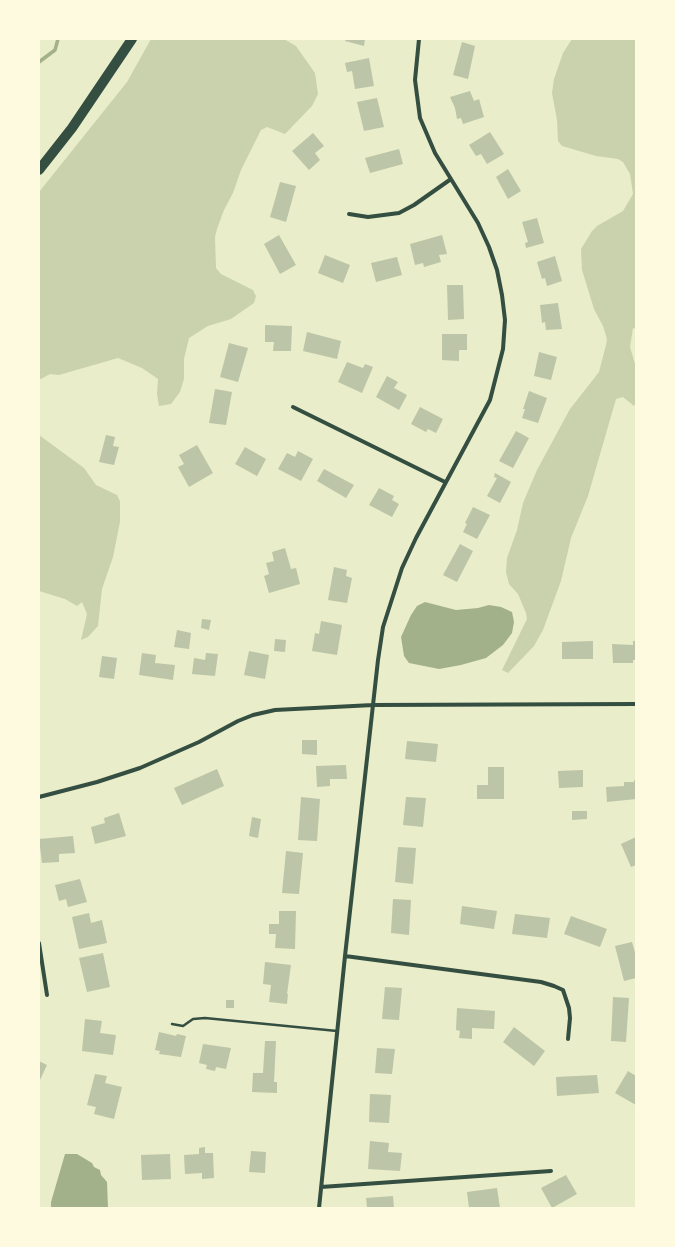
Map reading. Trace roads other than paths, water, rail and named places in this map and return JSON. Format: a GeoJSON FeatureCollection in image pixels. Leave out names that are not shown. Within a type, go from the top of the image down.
{"type":"FeatureCollection","features":[{"type":"Feature","properties":{"kind":"highway"},"geometry":{"type":"LineString","coordinates":[[39,170],[72,128],[132,39]]}},
{"type":"Feature","properties":{"kind":"street"},"geometry":{"type":"LineString","coordinates":[[320,1208],[345,956],[383,627],[392,596],[416,538],[490,400],[503,349],[505,320],[502,295],[497,270],[489,247],[478,223],[426,137],[420,118],[415,80],[419,39]]}},
{"type":"Feature","properties":{"kind":"street"},"geometry":{"type":"LineString","coordinates":[[349,214],[368,217],[399,212],[414,205],[451,179]]}},
{"type":"Feature","properties":{"kind":"street"},"geometry":{"type":"LineString","coordinates":[[293,407],[446,482]]}},
{"type":"Feature","properties":{"kind":"street"},"geometry":{"type":"LineString","coordinates":[[39,797],[97,782],[140,768],[199,742],[253,715],[275,710],[302,707],[373,705],[636,704]]}},
{"type":"Feature","properties":{"kind":"street"},"geometry":{"type":"LineString","coordinates":[[39,943],[46,996]]}},
{"type":"Feature","properties":{"kind":"street"},"geometry":{"type":"LineString","coordinates":[[345,956],[541,982],[554,986],[563,990],[570,1008],[568,1039]]}},
{"type":"Feature","properties":{"kind":"street"},"geometry":{"type":"LineString","coordinates":[[321,1187],[551,1171]]}},
{"type":"Feature","properties":{"kind":"lane"},"geometry":{"type":"LineString","coordinates":[[172,1024],[183,1026],[193,1019],[205,1018],[337,1031]]}},
{"type":"Feature","properties":{"kind":"waterway"},"geometry":{"type":"LineString","coordinates":[[39,62],[55,50],[58,39]]}}]}
